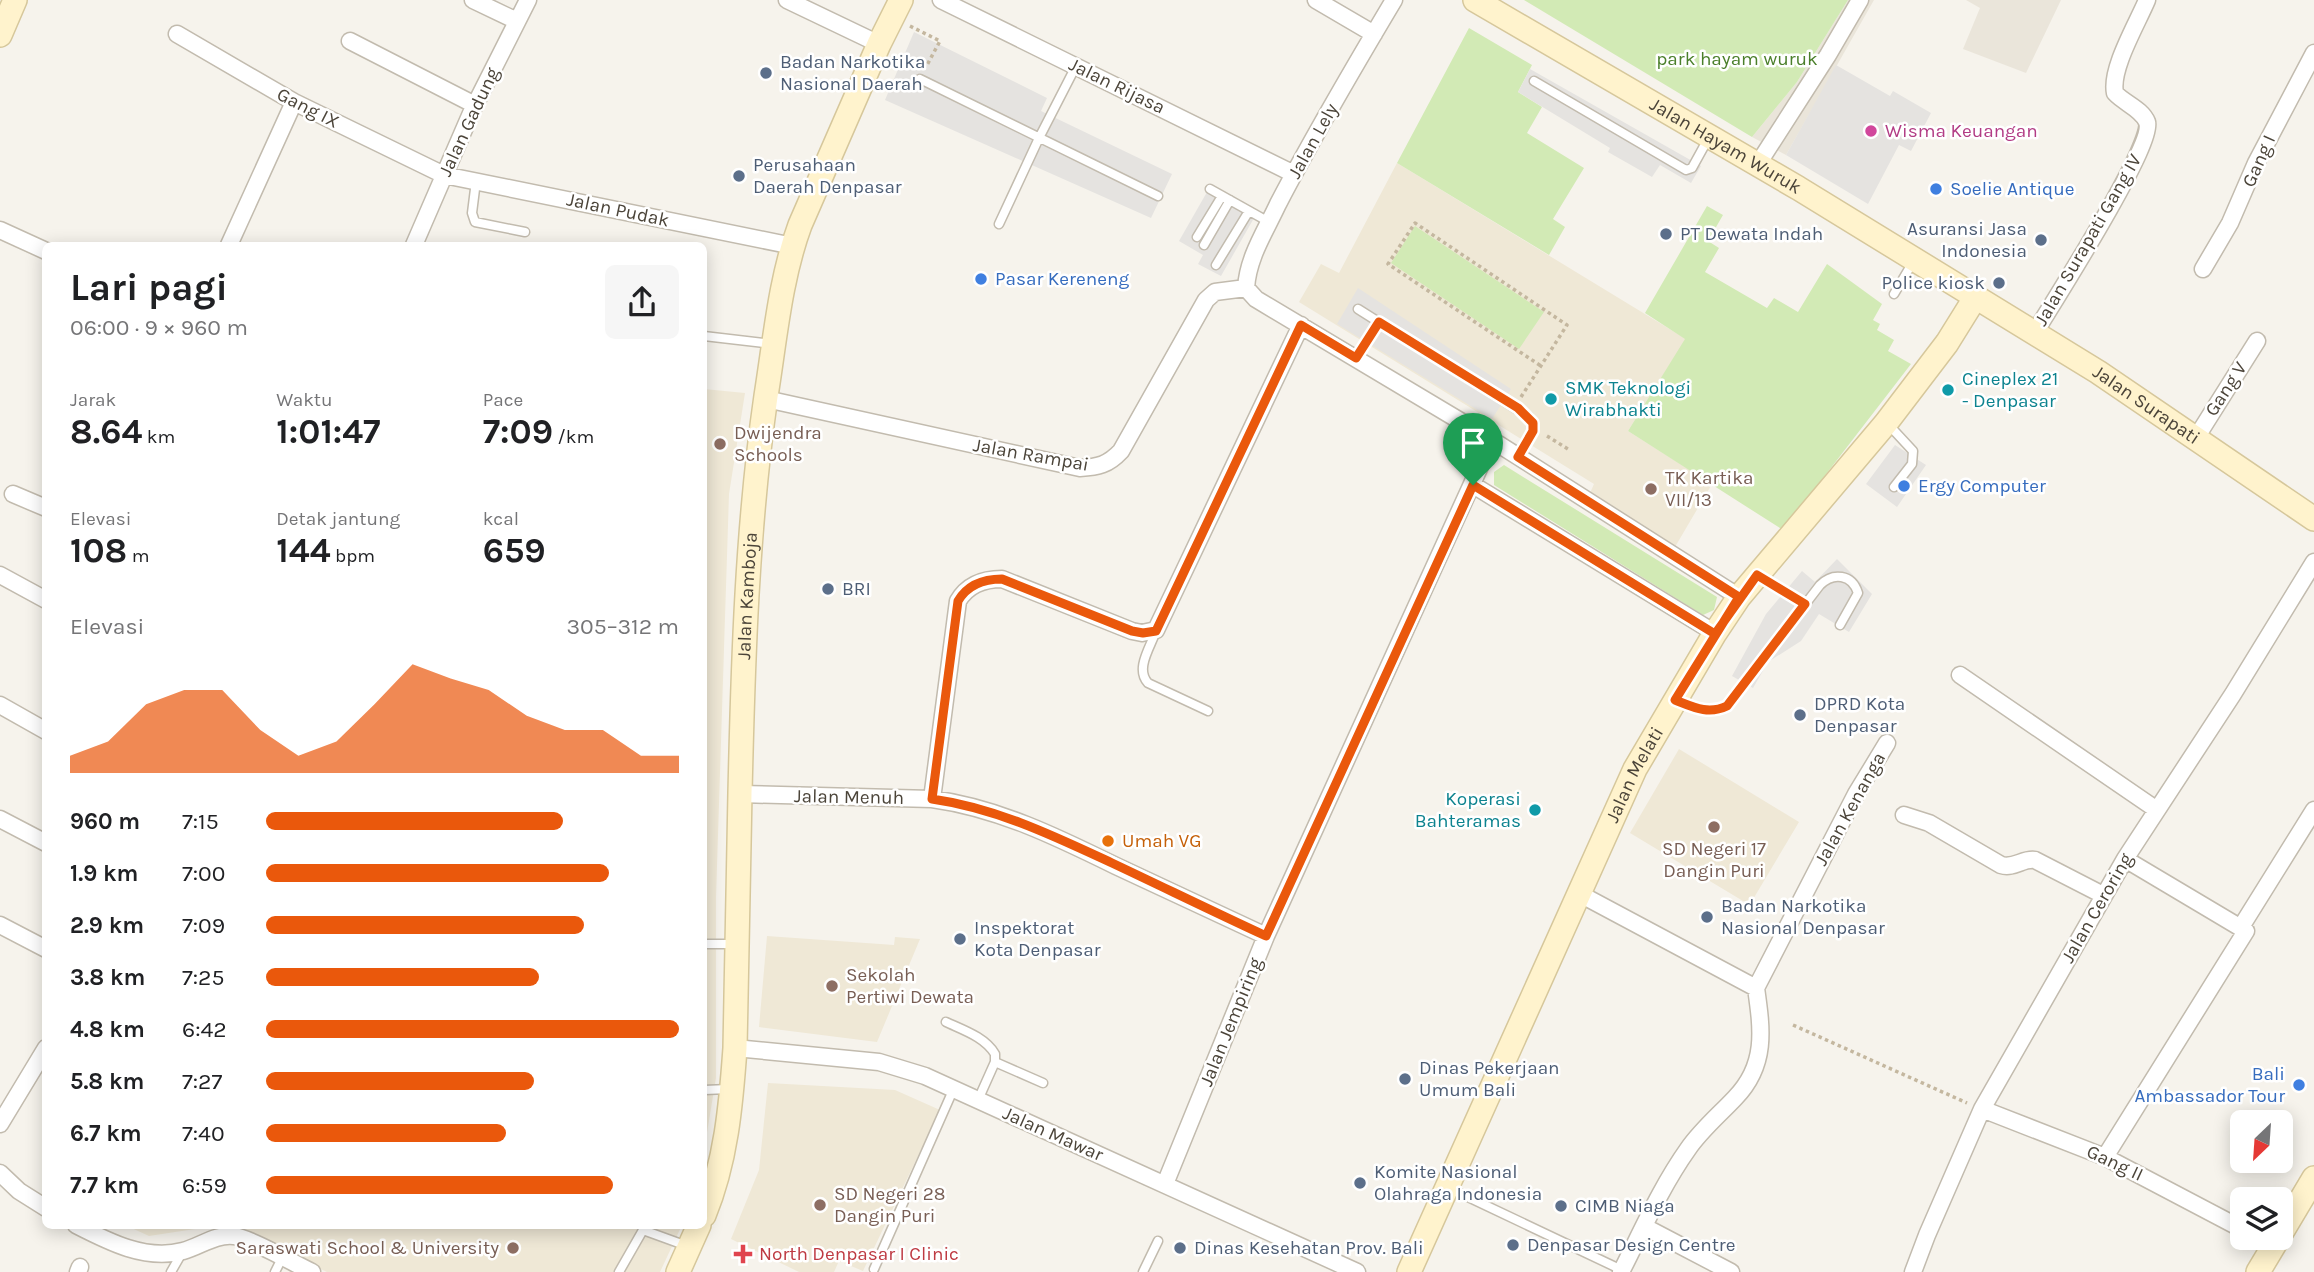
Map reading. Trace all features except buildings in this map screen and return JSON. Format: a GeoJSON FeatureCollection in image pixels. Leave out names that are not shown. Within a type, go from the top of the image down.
{"type":"FeatureCollection","features":[{"type":"Feature","properties":{"kind":"street"},"geometry":{"type":"LineString","coordinates":[[0,35],[15,0]]}},
{"type":"Feature","properties":{"kind":"street"},"geometry":{"type":"LineString","coordinates":[[472,0],[517,21]]}},
{"type":"Feature","properties":{"kind":"street","name":"Jalan Gadung"},"geometry":{"type":"LineString","coordinates":[[415,242],[475,105],[528,0]]}},
{"type":"Feature","properties":{"kind":"street","name":"Jalan Rijasa"},"geometry":{"type":"LineString","coordinates":[[941,0],[1294,174]]}},
{"type":"Feature","properties":{"kind":"street"},"geometry":{"type":"LineString","coordinates":[[1316,0],[1374,34]]}},
{"type":"Feature","properties":{"kind":"street","name":"Jalan Lely"},"geometry":{"type":"LineString","coordinates":[[1246,288],[1253,254],[1269,222],[1394,0]]}},
{"type":"Feature","properties":{"kind":"street","name":"Jalan Hayam Wuruk"},"geometry":{"type":"LineString","coordinates":[[1475,0],[1758,164],[1975,298]]}},
{"type":"Feature","properties":{"kind":"street"},"geometry":{"type":"LineString","coordinates":[[1758,164],[1860,0]]}},
{"type":"Feature","properties":{"kind":"street","name":"Jalan Surapati Gang IV"},"geometry":{"type":"LineString","coordinates":[[2034,334],[2137,157],[2147,132],[2146,120],[2115,93],[2114,80],[2147,0]]}},
{"type":"Feature","properties":{"kind":"street"},"geometry":{"type":"LineString","coordinates":[[792,1],[879,44]]}},
{"type":"Feature","properties":{"kind":"street","name":"Jalan Kamboja"},"geometry":{"type":"LineString","coordinates":[[707,1205],[726,1142],[732,1089],[742,693],[758,450],[766,399],[793,246],[879,44],[897,9]]}},
{"type":"Feature","properties":{"kind":"street","name":"Gang IX"},"geometry":{"type":"LineString","coordinates":[[177,34],[294,102],[444,175]]}},
{"type":"Feature","properties":{"kind":"street"},"geometry":{"type":"LineString","coordinates":[[350,40],[475,105]]}},
{"type":"Feature","properties":{"kind":"street","name":"Gang I"},"geometry":{"type":"LineString","coordinates":[[2203,269],[2230,223],[2256,163],[2314,53]]}},
{"type":"Feature","properties":{"kind":"street"},"geometry":{"type":"LineString","coordinates":[[230,242],[294,102]]}},
{"type":"Feature","properties":{"kind":"street","name":"Jalan Pudak"},"geometry":{"type":"LineString","coordinates":[[444,175],[793,246]]}},
{"type":"Feature","properties":{"kind":"street"},"geometry":{"type":"LineString","coordinates":[[0,230],[42,249]]}},
{"type":"Feature","properties":{"kind":"street"},"geometry":{"type":"LineString","coordinates":[[1246,288],[1256,299],[1492,440],[1739,597]]}},
{"type":"Feature","properties":{"kind":"street","name":"Jalan Rampai"},"geometry":{"type":"LineString","coordinates":[[766,399],[1080,468],[1098,467],[1112,461],[1121,451],[1206,300],[1214,292],[1246,288]]}},
{"type":"Feature","properties":{"kind":"street","name":"Jalan Surapati"},"geometry":{"type":"LineString","coordinates":[[1975,298],[2098,372],[2314,519]]}},
{"type":"Feature","properties":{"kind":"street","name":"Jalan Melati"},"geometry":{"type":"LineString","coordinates":[[1409,1272],[1635,769],[1675,700],[1739,597],[1886,423],[1947,343],[1975,298]]}},
{"type":"Feature","properties":{"kind":"street"},"geometry":{"type":"LineString","coordinates":[[932,799],[958,601],[962,594],[981,581],[1002,579],[1132,631],[1156,631],[1301,325]]}},
{"type":"Feature","properties":{"kind":"street","name":"Gang V"},"geometry":{"type":"LineString","coordinates":[[2196,438],[2257,341]]}},
{"type":"Feature","properties":{"kind":"street","name":"Jalan Jempiring"},"geometry":{"type":"LineString","coordinates":[[1165,1184],[1266,936],[1492,440]]}},
{"type":"Feature","properties":{"kind":"street"},"geometry":{"type":"LineString","coordinates":[[1473,485],[1715,634]]}},
{"type":"Feature","properties":{"kind":"street"},"geometry":{"type":"LineString","coordinates":[[13,494],[42,506]]}},
{"type":"Feature","properties":{"kind":"street","name":"Jalan Ceroring"},"geometry":{"type":"LineString","coordinates":[[1913,1272],[1982,1110],[2103,895],[2233,694],[2314,562]]}},
{"type":"Feature","properties":{"kind":"street"},"geometry":{"type":"LineString","coordinates":[[0,576],[42,598]]}},
{"type":"Feature","properties":{"kind":"street"},"geometry":{"type":"LineString","coordinates":[[1960,675],[2157,810]]}},
{"type":"Feature","properties":{"kind":"street"},"geometry":{"type":"LineString","coordinates":[[0,705],[42,729]]}},
{"type":"Feature","properties":{"kind":"street","name":"Jalan Kenanga"},"geometry":{"type":"LineString","coordinates":[[1756,988],[1856,794],[1887,743]]}},
{"type":"Feature","properties":{"kind":"street","name":"Jalan Menuh"},"geometry":{"type":"LineString","coordinates":[[740,794],[932,799],[963,803],[1055,837],[1266,936]]}},
{"type":"Feature","properties":{"kind":"street"},"geometry":{"type":"LineString","coordinates":[[2241,927],[2314,810]]}},
{"type":"Feature","properties":{"kind":"street"},"geometry":{"type":"LineString","coordinates":[[1904,815],[1929,823],[2001,865],[2007,867],[2029,859],[2035,860],[2103,895]]}},
{"type":"Feature","properties":{"kind":"street"},"geometry":{"type":"LineString","coordinates":[[0,819],[42,842]]}},
{"type":"Feature","properties":{"kind":"street"},"geometry":{"type":"LineString","coordinates":[[2105,1157],[2245,934],[2241,927],[2125,859]]}},
{"type":"Feature","properties":{"kind":"street"},"geometry":{"type":"LineString","coordinates":[[1578,894],[1756,988],[1760,1016],[1761,1050],[1752,1076],[1737,1097],[1708,1124],[1688,1149],[1662,1191],[1621,1271]]}},
{"type":"Feature","properties":{"kind":"street"},"geometry":{"type":"LineString","coordinates":[[0,925],[42,947]]}},
{"type":"Feature","properties":{"kind":"street","name":"Jalan Mawar"},"geometry":{"type":"LineString","coordinates":[[735,1048],[879,1062],[925,1076],[1357,1272]]}},
{"type":"Feature","properties":{"kind":"street"},"geometry":{"type":"LineString","coordinates":[[0,1124],[42,1055]]}},
{"type":"Feature","properties":{"kind":"street","name":"Gang II"},"geometry":{"type":"LineString","coordinates":[[1982,1110],[2105,1157],[2230,1223]]}},
{"type":"Feature","properties":{"kind":"street"},"geometry":{"type":"LineString","coordinates":[[0,1173],[19,1191],[42,1205]]}},
{"type":"Feature","properties":{"kind":"street"},"geometry":{"type":"LineString","coordinates":[[2293,1209],[2314,1178]]}},
{"type":"Feature","properties":{"kind":"street"},"geometry":{"type":"LineString","coordinates":[[1645,1227],[1731,1272]]}},
{"type":"Feature","properties":{"kind":"street"},"geometry":{"type":"LineString","coordinates":[[84,1229],[124,1248],[148,1253],[183,1251],[219,1236],[235,1236],[278,1265],[312,1272]]}},
{"type":"Feature","properties":{"kind":"street"},"geometry":{"type":"LineString","coordinates":[[678,1272],[697,1229]]}},
{"type":"Feature","properties":{"kind":"street"},"geometry":{"type":"LineString","coordinates":[[2263,1270],[2269,1250]]}},
{"type":"Feature","properties":{"kind":"lane"},"geometry":{"type":"LineString","coordinates":[[999,224],[1076,66]]}},
{"type":"Feature","properties":{"kind":"lane"},"geometry":{"type":"LineString","coordinates":[[920,79],[1157,196]]}},
{"type":"Feature","properties":{"kind":"lane"},"geometry":{"type":"LineString","coordinates":[[1534,81],[1686,170],[1692,168],[1709,136]]}},
{"type":"Feature","properties":{"kind":"lane"},"geometry":{"type":"LineString","coordinates":[[475,181],[472,213],[475,222],[525,232]]}},
{"type":"Feature","properties":{"kind":"lane"},"geometry":{"type":"LineString","coordinates":[[1210,189],[1269,222]]}},
{"type":"Feature","properties":{"kind":"lane"},"geometry":{"type":"LineString","coordinates":[[1197,237],[1226,198]]}},
{"type":"Feature","properties":{"kind":"lane"},"geometry":{"type":"LineString","coordinates":[[1204,245],[1226,198]]}},
{"type":"Feature","properties":{"kind":"lane"},"geometry":{"type":"LineString","coordinates":[[1216,265],[1248,211]]}},
{"type":"Feature","properties":{"kind":"lane"},"geometry":{"type":"LineString","coordinates":[[1894,294],[1914,260]]}},
{"type":"Feature","properties":{"kind":"lane"},"geometry":{"type":"LineString","coordinates":[[1358,309],[1529,417],[1533,427],[1518,457]]}},
{"type":"Feature","properties":{"kind":"lane"},"geometry":{"type":"LineString","coordinates":[[1356,358],[1379,322]]}},
{"type":"Feature","properties":{"kind":"lane"},"geometry":{"type":"LineString","coordinates":[[707,336],[775,344]]}},
{"type":"Feature","properties":{"kind":"lane"},"geometry":{"type":"LineString","coordinates":[[1886,423],[1913,451],[1912,464],[1894,487]]}},
{"type":"Feature","properties":{"kind":"lane"},"geometry":{"type":"LineString","coordinates":[[1757,575],[1805,604]]}},
{"type":"Feature","properties":{"kind":"lane"},"geometry":{"type":"LineString","coordinates":[[1675,700],[1712,712],[1727,706],[1826,579],[1842,576],[1851,581],[1858,593],[1840,625]]}},
{"type":"Feature","properties":{"kind":"lane"},"geometry":{"type":"LineString","coordinates":[[1156,631],[1141,670],[1143,677],[1148,683],[1208,711]]}},
{"type":"Feature","properties":{"kind":"lane"},"geometry":{"type":"LineString","coordinates":[[707,944],[736,944]]}},
{"type":"Feature","properties":{"kind":"lane"},"geometry":{"type":"LineString","coordinates":[[946,1023],[981,1039],[995,1054],[995,1062],[978,1100]]}},
{"type":"Feature","properties":{"kind":"lane"},"geometry":{"type":"LineString","coordinates":[[995,1062],[1043,1083]]}},
{"type":"Feature","properties":{"kind":"lane"},"geometry":{"type":"LineString","coordinates":[[874,1269],[954,1088]]}},
{"type":"Feature","properties":{"kind":"lane"},"geometry":{"type":"LineString","coordinates":[[707,1090],[732,1089]]}},
{"type":"Feature","properties":{"kind":"lane"},"geometry":{"type":"LineString","coordinates":[[1448,1187],[1621,1271]]}},
{"type":"Feature","properties":{"kind":"lane"},"geometry":{"type":"LineString","coordinates":[[618,1272],[644,1229]]}},
{"type":"Feature","properties":{"kind":"lane"},"geometry":{"type":"LineString","coordinates":[[647,1229],[690,1248]]}},
{"type":"Feature","properties":{"kind":"lane"},"geometry":{"type":"LineString","coordinates":[[1143,1272],[1158,1241]]}},
{"type":"Feature","properties":{"kind":"lane"},"geometry":{"type":"LineString","coordinates":[[171,1272],[183,1251]]}},
{"type":"Feature","properties":{"kind":"path"},"geometry":{"type":"LineString","coordinates":[[897,9],[940,41],[920,79]]}},
{"type":"Feature","properties":{"kind":"path"},"geometry":{"type":"LineString","coordinates":[[1515,407],[1541,366],[1567,324],[1415,223],[1388,264],[1541,366]]}},
{"type":"Feature","properties":{"kind":"path"},"geometry":{"type":"LineString","coordinates":[[1533,427],[1568,449]]}},
{"type":"Feature","properties":{"kind":"path"},"geometry":{"type":"LineString","coordinates":[[1793,1026],[1982,1110]]}},
{"type":"Feature","properties":{"kind":"shaded area"},"geometry":{"type":"Polygon","coordinates":[[[1848,0],[1874,0],[1786,155],[1752,137],[1797,82],[1848,0]]]}},
{"type":"Feature","properties":{"kind":"shaded area"},"geometry":{"type":"Polygon","coordinates":[[[1966,0],[2061,0],[2026,73],[1963,49],[1980,8],[1966,0]]]}},
{"type":"Feature","properties":{"kind":"shaded area"},"geometry":{"type":"Polygon","coordinates":[[[914,32],[1047,98],[1041,111],[1172,174],[1151,218],[885,100],[914,32]]]}},
{"type":"Feature","properties":{"kind":"shaded area"},"geometry":{"type":"Polygon","coordinates":[[[1836,65],[1890,96],[1893,91],[1931,113],[1911,151],[1899,145],[1868,204],[1786,155],[1836,65]]]}},
{"type":"Feature","properties":{"kind":"shaded area"},"geometry":{"type":"Polygon","coordinates":[[[1530,69],[1701,166],[1691,183],[1660,165],[1652,177],[1608,152],[1610,148],[1518,92],[1530,69]]]}},
{"type":"Feature","properties":{"kind":"shaded area"},"geometry":{"type":"Polygon","coordinates":[[[1397,163],[1686,339],[1628,431],[1712,484],[1675,547],[1590,493],[1594,484],[1299,302],[1321,264],[1339,273],[1397,163]]]}},
{"type":"Feature","properties":{"kind":"shaded area"},"geometry":{"type":"Polygon","coordinates":[[[1211,185],[1258,211],[1221,276],[1198,264],[1203,255],[1179,241],[1211,185]]]}},
{"type":"Feature","properties":{"kind":"shaded area"},"geometry":{"type":"Polygon","coordinates":[[[1358,288],[1511,389],[1492,419],[1337,324],[1358,288]]]}},
{"type":"Feature","properties":{"kind":"shaded area"},"geometry":{"type":"Polygon","coordinates":[[[707,389],[745,393],[729,494],[716,897],[716,1078],[707,1133],[707,389]]]}},
{"type":"Feature","properties":{"kind":"shaded area"},"geometry":{"type":"Polygon","coordinates":[[[1895,445],[1926,465],[1897,507],[1866,484],[1895,445]]]}},
{"type":"Feature","properties":{"kind":"shaded area"},"geometry":{"type":"Polygon","coordinates":[[[1837,559],[1872,594],[1849,632],[1819,614],[1801,641],[1768,662],[1753,688],[1732,676],[1766,614],[1802,571],[1815,582],[1837,559]]]}},
{"type":"Feature","properties":{"kind":"shaded area","name":"SD Negeri 17 Dangin Puri"},"geometry":{"type":"Polygon","coordinates":[[[1679,749],[1799,822],[1752,901],[1743,901],[1630,833],[1679,749]]]}},
{"type":"Feature","properties":{"kind":"shaded area","name":"Sekolah Pertiwi Dewata"},"geometry":{"type":"Polygon","coordinates":[[[767,936],[894,945],[895,937],[920,939],[877,1042],[759,1027],[767,936]]]}},
{"type":"Feature","properties":{"kind":"shaded area","name":"SD Negeri 28 Dangin Puri"},"geometry":{"type":"Polygon","coordinates":[[[768,1083],[895,1090],[940,1110],[863,1271],[839,1261],[834,1272],[799,1272],[731,1239],[759,1170],[768,1083]]]}},
{"type":"Feature","properties":{"kind":"shaded area","name":"Saraswati School & University"},"geometry":{"type":"Polygon","coordinates":[[[134,1229],[195,1229],[149,1236],[134,1229]]]}},
{"type":"Feature","properties":{"kind":"shaded area","name":"Saraswati School & University"},"geometry":{"type":"Polygon","coordinates":[[[224,1229],[680,1229],[660,1272],[327,1272],[241,1231],[224,1229]]]}},
{"type":"Feature","properties":{"kind":"green space","name":"park hayam wuruk"},"geometry":{"type":"Polygon","coordinates":[[[1524,0],[1848,0],[1797,82],[1752,137],[1524,0]]]}},
{"type":"Feature","properties":{"kind":"green space"},"geometry":{"type":"Polygon","coordinates":[[[1469,28],[1532,65],[1518,92],[1542,107],[1527,133],[1584,168],[1553,219],[1565,227],[1549,255],[1397,163],[1469,28]]]}},
{"type":"Feature","properties":{"kind":"green space"},"geometry":{"type":"Polygon","coordinates":[[[1707,206],[1723,215],[1708,241],[1719,248],[1705,272],[1767,308],[1774,298],[1798,312],[1827,264],[1882,304],[1873,320],[1880,324],[1877,330],[1894,340],[1888,351],[1911,364],[1783,530],[1628,431],[1685,339],[1645,313],[1707,206]]]}},
{"type":"Feature","properties":{"kind":"green space"},"geometry":{"type":"Polygon","coordinates":[[[1415,226],[1544,312],[1519,349],[1391,263],[1415,226]]]}},
{"type":"Feature","properties":{"kind":"green space"},"geometry":{"type":"Polygon","coordinates":[[[1504,465],[1717,597],[1714,610],[1703,615],[1494,485],[1494,472],[1504,465]]]}},
{"type":"Feature","properties":{"kind":"place","name":"Badan Narkotika Nasional Daerah"},"geometry":{"type":"Point","coordinates":[766,73]}},
{"type":"Feature","properties":{"kind":"place","name":"Wisma Keuangan"},"geometry":{"type":"Point","coordinates":[1871,131]}},
{"type":"Feature","properties":{"kind":"place","name":"Perusahaan Daerah Denpasar"},"geometry":{"type":"Point","coordinates":[739,176]}},
{"type":"Feature","properties":{"kind":"place","name":"Soelie Antique"},"geometry":{"type":"Point","coordinates":[1936,189]}},
{"type":"Feature","properties":{"kind":"place","name":"PT Dewata Indah"},"geometry":{"type":"Point","coordinates":[1666,234]}},
{"type":"Feature","properties":{"kind":"place","name":"Asuransi Jasa Indonesia"},"geometry":{"type":"Point","coordinates":[2041,240]}},
{"type":"Feature","properties":{"kind":"place","name":"Pasar Kereneng"},"geometry":{"type":"Point","coordinates":[981,279]}},
{"type":"Feature","properties":{"kind":"place","name":"Police kiosk"},"geometry":{"type":"Point","coordinates":[1999,283]}},
{"type":"Feature","properties":{"kind":"place","name":"Cineplex 21 - Denpasar"},"geometry":{"type":"Point","coordinates":[1948,390]}},
{"type":"Feature","properties":{"kind":"place","name":"SMK Teknologi Wirabhakti"},"geometry":{"type":"Point","coordinates":[1551,399]}},
{"type":"Feature","properties":{"kind":"place","name":"Dwijendra Schools"},"geometry":{"type":"Point","coordinates":[720,444]}},
{"type":"Feature","properties":{"kind":"place","name":"Ergy Computer"},"geometry":{"type":"Point","coordinates":[1904,486]}},
{"type":"Feature","properties":{"kind":"place","name":"TK Kartika VII/13"},"geometry":{"type":"Point","coordinates":[1651,489]}},
{"type":"Feature","properties":{"kind":"place","name":"BRI"},"geometry":{"type":"Point","coordinates":[828,589]}},
{"type":"Feature","properties":{"kind":"place","name":"DPRD Kota Denpasar"},"geometry":{"type":"Point","coordinates":[1800,715]}},
{"type":"Feature","properties":{"kind":"place","name":"Koperasi Bahteramas"},"geometry":{"type":"Point","coordinates":[1535,810]}},
{"type":"Feature","properties":{"kind":"place","name":"SD Negeri 17 Dangin Puri"},"geometry":{"type":"Point","coordinates":[1714,827]}},
{"type":"Feature","properties":{"kind":"place","name":"Umah VG"},"geometry":{"type":"Point","coordinates":[1108,841]}},
{"type":"Feature","properties":{"kind":"place","name":"Badan Narkotika Nasional Denpasar"},"geometry":{"type":"Point","coordinates":[1707,917]}},
{"type":"Feature","properties":{"kind":"place","name":"Inspektorat Kota Denpasar"},"geometry":{"type":"Point","coordinates":[960,939]}},
{"type":"Feature","properties":{"kind":"place","name":"Sekolah Pertiwi Dewata"},"geometry":{"type":"Point","coordinates":[832,986]}},
{"type":"Feature","properties":{"kind":"place","name":"Dinas Pekerjaan Umum Bali"},"geometry":{"type":"Point","coordinates":[1405,1079]}},
{"type":"Feature","properties":{"kind":"place","name":"Bali Ambassador Tour"},"geometry":{"type":"Point","coordinates":[2299,1085]}},
{"type":"Feature","properties":{"kind":"place","name":"Komite Nasional Olahraga Indonesia"},"geometry":{"type":"Point","coordinates":[1360,1183]}},
{"type":"Feature","properties":{"kind":"place","name":"SD Negeri 28 Dangin Puri"},"geometry":{"type":"Point","coordinates":[820,1205]}},
{"type":"Feature","properties":{"kind":"place","name":"CIMB Niaga"},"geometry":{"type":"Point","coordinates":[1561,1206]}},
{"type":"Feature","properties":{"kind":"place","name":"Denpasar Design Centre"},"geometry":{"type":"Point","coordinates":[1513,1245]}},
{"type":"Feature","properties":{"kind":"place","name":"Saraswati School & University"},"geometry":{"type":"Point","coordinates":[513,1248]}},
{"type":"Feature","properties":{"kind":"place","name":"Dinas Kesehatan Prov. Bali"},"geometry":{"type":"Point","coordinates":[1180,1248]}},
{"type":"Feature","properties":{"kind":"place","name":"North Denpasar I Clinic"},"geometry":{"type":"Point","coordinates":[743,1254]}},
{"type":"Feature","properties":{"kind":"route"},"geometry":{"type":"LineString","coordinates":[[1473,485],[1266,936],[1055,837],[993,812],[963,803],[932,799],[958,601],[962,594],[981,581],[1002,579],[1132,631],[1156,631],[1301,325],[1356,358],[1379,322],[1518,408],[1533,423],[1533,431],[1518,457],[1739,597],[1675,700],[1712,712],[1727,706],[1805,604],[1757,575],[1739,597],[1715,634],[1473,485]]}}]}
